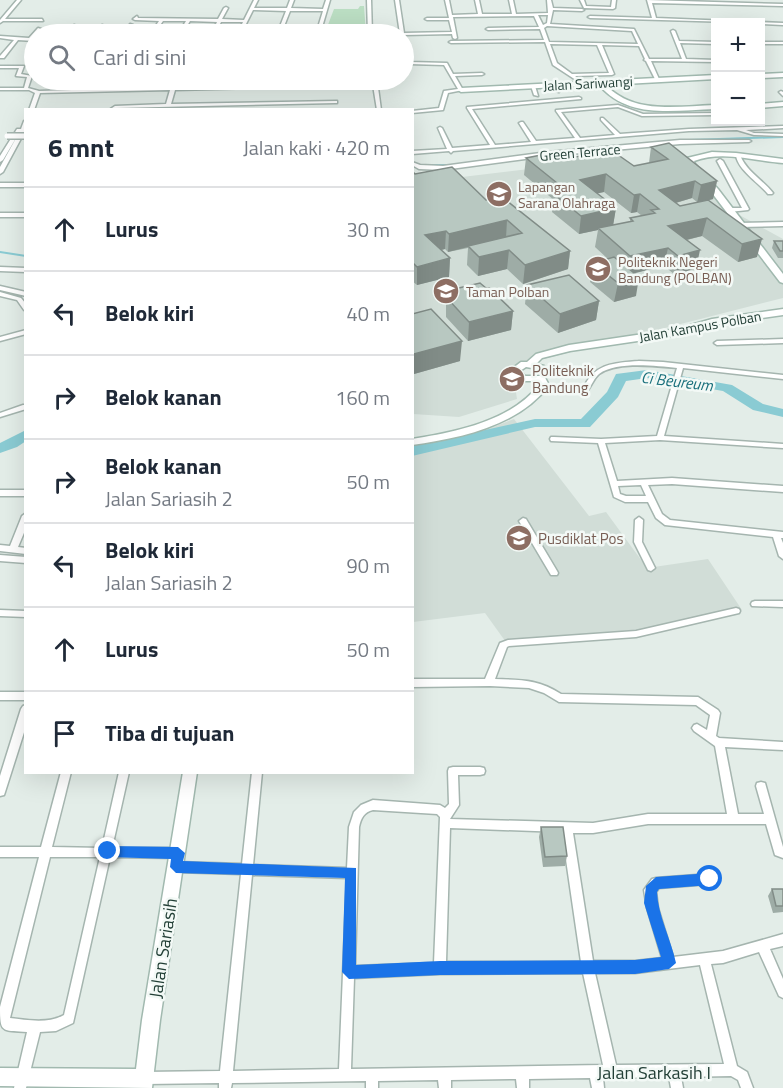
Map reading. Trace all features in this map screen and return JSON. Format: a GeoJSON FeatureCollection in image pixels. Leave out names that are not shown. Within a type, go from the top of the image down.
{"type":"FeatureCollection","features":[{"type":"Feature","properties":{"kind":"street"},"geometry":{"type":"LineString","coordinates":[[1,21],[19,0]]}},
{"type":"Feature","properties":{"kind":"street"},"geometry":{"type":"LineString","coordinates":[[245,24],[256,0]]}},
{"type":"Feature","properties":{"kind":"street"},"geometry":{"type":"LineString","coordinates":[[283,24],[292,0]]}},
{"type":"Feature","properties":{"kind":"street"},"geometry":{"type":"LineString","coordinates":[[320,24],[327,0]]}},
{"type":"Feature","properties":{"kind":"street"},"geometry":{"type":"LineString","coordinates":[[369,0],[370,24]]}},
{"type":"Feature","properties":{"kind":"street"},"geometry":{"type":"LineString","coordinates":[[397,0],[401,24]]}},
{"type":"Feature","properties":{"kind":"street"},"geometry":{"type":"LineString","coordinates":[[447,0],[451,17],[452,50]]}},
{"type":"Feature","properties":{"kind":"street"},"geometry":{"type":"LineString","coordinates":[[477,0],[488,29],[490,42]]}},
{"type":"Feature","properties":{"kind":"street"},"geometry":{"type":"LineString","coordinates":[[511,0],[514,15]]}},
{"type":"Feature","properties":{"kind":"street"},"geometry":{"type":"LineString","coordinates":[[543,26],[551,12],[549,0]]}},
{"type":"Feature","properties":{"kind":"street"},"geometry":{"type":"LineString","coordinates":[[582,0],[585,7],[614,8],[614,2]]}},
{"type":"Feature","properties":{"kind":"street"},"geometry":{"type":"LineString","coordinates":[[654,19],[650,1],[783,5]]}},
{"type":"Feature","properties":{"kind":"street"},"geometry":{"type":"LineString","coordinates":[[218,24],[226,8]]}},
{"type":"Feature","properties":{"kind":"street"},"geometry":{"type":"LineString","coordinates":[[252,9],[324,10]]}},
{"type":"Feature","properties":{"kind":"street"},"geometry":{"type":"LineString","coordinates":[[426,19],[482,15],[536,15],[582,10]]}},
{"type":"Feature","properties":{"kind":"street"},"geometry":{"type":"LineString","coordinates":[[536,15],[543,26],[546,42],[555,64],[582,83]]}},
{"type":"Feature","properties":{"kind":"street"},"geometry":{"type":"LineString","coordinates":[[137,16],[135,19],[246,21]]}},
{"type":"Feature","properties":{"kind":"street"},"geometry":{"type":"LineString","coordinates":[[590,17],[711,21]]}},
{"type":"Feature","properties":{"kind":"street"},"geometry":{"type":"LineString","coordinates":[[159,24],[162,19]]}},
{"type":"Feature","properties":{"kind":"street"},"geometry":{"type":"LineString","coordinates":[[633,19],[634,25]]}},
{"type":"Feature","properties":{"kind":"street"},"geometry":{"type":"LineString","coordinates":[[1,21],[42,20]]}},
{"type":"Feature","properties":{"kind":"street"},"geometry":{"type":"LineString","coordinates":[[186,24],[189,20]]}},
{"type":"Feature","properties":{"kind":"street"},"geometry":{"type":"LineString","coordinates":[[765,23],[783,24]]}},
{"type":"Feature","properties":{"kind":"street"},"geometry":{"type":"LineString","coordinates":[[488,29],[543,26],[630,28],[634,30],[638,45],[657,80]]}},
{"type":"Feature","properties":{"kind":"street"},"geometry":{"type":"LineString","coordinates":[[673,31],[685,61]]}},
{"type":"Feature","properties":{"kind":"street"},"geometry":{"type":"LineString","coordinates":[[677,42],[710,43],[706,32]]}},
{"type":"Feature","properties":{"kind":"street"},"geometry":{"type":"LineString","coordinates":[[414,34],[451,33]]}},
{"type":"Feature","properties":{"kind":"street"},"geometry":{"type":"LineString","coordinates":[[0,37],[24,40]]}},
{"type":"Feature","properties":{"kind":"street"},"geometry":{"type":"LineString","coordinates":[[2,57],[16,39]]}},
{"type":"Feature","properties":{"kind":"street"},"geometry":{"type":"LineString","coordinates":[[453,42],[638,45]]}},
{"type":"Feature","properties":{"kind":"street"},"geometry":{"type":"LineString","coordinates":[[765,43],[781,43],[783,52]]}},
{"type":"Feature","properties":{"kind":"street"},"geometry":{"type":"LineString","coordinates":[[572,75],[612,74],[599,44]]}},
{"type":"Feature","properties":{"kind":"street"},"geometry":{"type":"LineString","coordinates":[[646,60],[711,61]]}},
{"type":"Feature","properties":{"kind":"street"},"geometry":{"type":"LineString","coordinates":[[414,63],[444,63],[454,75],[461,90],[446,92],[441,109],[414,112]]}},
{"type":"Feature","properties":{"kind":"street"},"geometry":{"type":"LineString","coordinates":[[0,67],[22,67],[18,75],[24,76]]}},
{"type":"Feature","properties":{"kind":"street"},"geometry":{"type":"LineString","coordinates":[[454,75],[482,74]]}},
{"type":"Feature","properties":{"kind":"street"},"geometry":{"type":"LineString","coordinates":[[765,76],[783,75]]}},
{"type":"Feature","properties":{"kind":"street","name":"Jalan Sariwangi"},"geometry":{"type":"LineString","coordinates":[[461,90],[533,86],[555,88],[582,83],[711,77]]}},
{"type":"Feature","properties":{"kind":"street"},"geometry":{"type":"LineString","coordinates":[[600,82],[614,96],[630,104],[662,108],[711,107]]}},
{"type":"Feature","properties":{"kind":"street"},"geometry":{"type":"LineString","coordinates":[[533,86],[536,95]]}},
{"type":"Feature","properties":{"kind":"street"},"geometry":{"type":"LineString","coordinates":[[0,89],[24,88]]}},
{"type":"Feature","properties":{"kind":"street"},"geometry":{"type":"LineString","coordinates":[[32,90],[38,92],[128,90]]}},
{"type":"Feature","properties":{"kind":"street"},"geometry":{"type":"LineString","coordinates":[[168,106],[173,90]]}},
{"type":"Feature","properties":{"kind":"street"},"geometry":{"type":"LineString","coordinates":[[376,90],[379,108]]}},
{"type":"Feature","properties":{"kind":"street"},"geometry":{"type":"LineString","coordinates":[[32,108],[38,92]]}},
{"type":"Feature","properties":{"kind":"street"},"geometry":{"type":"LineString","coordinates":[[495,147],[470,108],[579,98]]}},
{"type":"Feature","properties":{"kind":"street"},"geometry":{"type":"LineString","coordinates":[[140,108],[232,107],[335,102]]}},
{"type":"Feature","properties":{"kind":"street"},"geometry":{"type":"LineString","coordinates":[[765,106],[783,104]]}},
{"type":"Feature","properties":{"kind":"street"},"geometry":{"type":"LineString","coordinates":[[578,139],[558,111],[618,106],[637,114],[711,114]]}},
{"type":"Feature","properties":{"kind":"street"},"geometry":{"type":"LineString","coordinates":[[603,119],[618,135]]}},
{"type":"Feature","properties":{"kind":"street"},"geometry":{"type":"LineString","coordinates":[[521,123],[535,143]]}},
{"type":"Feature","properties":{"kind":"street"},"geometry":{"type":"LineString","coordinates":[[414,153],[618,135],[783,127]]}},
{"type":"Feature","properties":{"kind":"street"},"geometry":{"type":"LineString","coordinates":[[0,160],[11,141],[23,128]]}},
{"type":"Feature","properties":{"kind":"street"},"geometry":{"type":"LineString","coordinates":[[0,172],[18,142],[23,128]]}},
{"type":"Feature","properties":{"kind":"street"},"geometry":{"type":"LineString","coordinates":[[440,128],[451,151]]}},
{"type":"Feature","properties":{"kind":"street"},"geometry":{"type":"LineString","coordinates":[[738,129],[754,134],[783,135]]}},
{"type":"Feature","properties":{"kind":"street"},"geometry":{"type":"LineString","coordinates":[[0,135],[24,136]]}},
{"type":"Feature","properties":{"kind":"street"},"geometry":{"type":"LineString","coordinates":[[11,141],[18,142]]}},
{"type":"Feature","properties":{"kind":"street","name":"Green Terrace"},"geometry":{"type":"LineString","coordinates":[[414,164],[419,167],[443,168],[548,154],[680,142],[749,141]]}},
{"type":"Feature","properties":{"kind":"street"},"geometry":{"type":"LineString","coordinates":[[783,161],[704,155],[690,160],[691,165],[783,280]]}},
{"type":"Feature","properties":{"kind":"street"},"geometry":{"type":"LineString","coordinates":[[738,156],[740,165],[764,184],[770,193]]}},
{"type":"Feature","properties":{"kind":"street"},"geometry":{"type":"LineString","coordinates":[[720,161],[746,209],[729,210]]}},
{"type":"Feature","properties":{"kind":"street"},"geometry":{"type":"LineString","coordinates":[[0,187],[24,187]]}},
{"type":"Feature","properties":{"kind":"street"},"geometry":{"type":"LineString","coordinates":[[0,215],[24,215]]}},
{"type":"Feature","properties":{"kind":"street"},"geometry":{"type":"LineString","coordinates":[[739,225],[783,225]]}},
{"type":"Feature","properties":{"kind":"street"},"geometry":{"type":"LineString","coordinates":[[0,269],[24,270]]}},
{"type":"Feature","properties":{"kind":"street"},"geometry":{"type":"LineString","coordinates":[[0,288],[24,294]]}},
{"type":"Feature","properties":{"kind":"street"},"geometry":{"type":"LineString","coordinates":[[0,294],[19,299],[24,306]]}},
{"type":"Feature","properties":{"kind":"street","name":"Jalan Kampus Polban"},"geometry":{"type":"LineString","coordinates":[[414,442],[466,431],[501,418],[524,404],[542,390],[544,385],[536,370],[547,353],[590,344],[678,332],[744,316],[783,312]]}},
{"type":"Feature","properties":{"kind":"street"},"geometry":{"type":"LineString","coordinates":[[0,339],[24,333]]}},
{"type":"Feature","properties":{"kind":"street"},"geometry":{"type":"LineString","coordinates":[[717,343],[783,340]]}},
{"type":"Feature","properties":{"kind":"street"},"geometry":{"type":"LineString","coordinates":[[586,389],[596,373],[613,366],[641,363],[678,375],[783,377]]}},
{"type":"Feature","properties":{"kind":"street"},"geometry":{"type":"LineString","coordinates":[[520,365],[536,370],[526,380],[518,378],[514,371],[520,365]]}},
{"type":"Feature","properties":{"kind":"street"},"geometry":{"type":"LineString","coordinates":[[660,438],[678,375]]}},
{"type":"Feature","properties":{"kind":"street"},"geometry":{"type":"LineString","coordinates":[[524,404],[528,392],[526,380]]}},
{"type":"Feature","properties":{"kind":"street"},"geometry":{"type":"LineString","coordinates":[[0,415],[24,408]]}},
{"type":"Feature","properties":{"kind":"street"},"geometry":{"type":"LineString","coordinates":[[554,439],[601,441],[660,438],[783,446]]}},
{"type":"Feature","properties":{"kind":"street"},"geometry":{"type":"LineString","coordinates":[[601,441],[619,497],[650,499]]}},
{"type":"Feature","properties":{"kind":"street"},"geometry":{"type":"LineString","coordinates":[[614,484],[672,481],[783,489]]}},
{"type":"Feature","properties":{"kind":"street"},"geometry":{"type":"LineString","coordinates":[[643,482],[659,516],[674,525],[780,535],[783,556]]}},
{"type":"Feature","properties":{"kind":"street"},"geometry":{"type":"LineString","coordinates":[[0,494],[24,493]]}},
{"type":"Feature","properties":{"kind":"street"},"geometry":{"type":"LineString","coordinates":[[639,520],[638,542],[651,568]]}},
{"type":"Feature","properties":{"kind":"street"},"geometry":{"type":"LineString","coordinates":[[14,548],[24,521]]}},
{"type":"Feature","properties":{"kind":"street"},"geometry":{"type":"LineString","coordinates":[[523,521],[554,573]]}},
{"type":"Feature","properties":{"kind":"street"},"geometry":{"type":"LineString","coordinates":[[0,548],[24,550]]}},
{"type":"Feature","properties":{"kind":"street"},"geometry":{"type":"LineString","coordinates":[[0,558],[24,560]]}},
{"type":"Feature","properties":{"kind":"street"},"geometry":{"type":"LineString","coordinates":[[755,604],[783,604]]}},
{"type":"Feature","properties":{"kind":"street"},"geometry":{"type":"LineString","coordinates":[[489,682],[505,644],[636,634],[736,611]]}},
{"type":"Feature","properties":{"kind":"street"},"geometry":{"type":"LineString","coordinates":[[1,614],[24,614]]}},
{"type":"Feature","properties":{"kind":"street"},"geometry":{"type":"LineString","coordinates":[[414,682],[471,685],[489,682],[529,684],[547,690],[559,698],[698,701],[712,708],[715,713],[715,740],[727,776],[733,818]]}},
{"type":"Feature","properties":{"kind":"street"},"geometry":{"type":"LineString","coordinates":[[0,696],[24,696]]}},
{"type":"Feature","properties":{"kind":"street"},"geometry":{"type":"LineString","coordinates":[[0,792],[3,775],[24,715]]}},
{"type":"Feature","properties":{"kind":"street"},"geometry":{"type":"LineString","coordinates":[[697,728],[715,740],[783,746]]}},
{"type":"Feature","properties":{"kind":"street"},"geometry":{"type":"LineString","coordinates":[[440,968],[445,819],[454,805],[453,771],[480,771]]}},
{"type":"Feature","properties":{"kind":"street"},"geometry":{"type":"LineString","coordinates":[[65,774],[3,1019],[7,1024],[35,1026],[62,1023],[70,1016],[124,774]]}},
{"type":"Feature","properties":{"kind":"street","name":"Jalan Sariasih"},"geometry":{"type":"LineString","coordinates":[[143,1083],[150,1020],[190,774]]}},
{"type":"Feature","properties":{"kind":"street"},"geometry":{"type":"LineString","coordinates":[[226,1083],[257,774]]}},
{"type":"Feature","properties":{"kind":"street"},"geometry":{"type":"LineString","coordinates":[[761,786],[779,852],[783,854]]}},
{"type":"Feature","properties":{"kind":"street"},"geometry":{"type":"LineString","coordinates":[[345,1075],[356,814],[365,806],[373,805],[440,810],[445,819]]}},
{"type":"Feature","properties":{"kind":"street"},"geometry":{"type":"LineString","coordinates":[[445,819],[593,828],[648,819],[770,819]]}},
{"type":"Feature","properties":{"kind":"street"},"geometry":{"type":"LineString","coordinates":[[567,828],[588,968],[611,1072]]}},
{"type":"Feature","properties":{"kind":"street"},"geometry":{"type":"LineString","coordinates":[[0,852],[108,851],[248,869],[352,873]]}},
{"type":"Feature","properties":{"kind":"street"},"geometry":{"type":"LineString","coordinates":[[669,963],[665,942],[651,903],[650,890],[656,883],[710,879]]}},
{"type":"Feature","properties":{"kind":"street"},"geometry":{"type":"LineString","coordinates":[[349,972],[440,968],[588,968],[669,963],[763,948],[783,940]]}},
{"type":"Feature","properties":{"kind":"street"},"geometry":{"type":"LineString","coordinates":[[763,948],[783,992]]}},
{"type":"Feature","properties":{"kind":"street"},"geometry":{"type":"LineString","coordinates":[[704,959],[732,1070],[743,1076],[747,1088]]}},
{"type":"Feature","properties":{"kind":"street"},"geometry":{"type":"LineString","coordinates":[[21,1083],[35,1026]]}},
{"type":"Feature","properties":{"kind":"street","name":"Jalan Sarkasih I"},"geometry":{"type":"LineString","coordinates":[[143,1083],[297,1082],[345,1075],[372,1082],[444,1082],[522,1073],[732,1070]]}},
{"type":"Feature","properties":{"kind":"street"},"geometry":{"type":"LineString","coordinates":[[596,1072],[598,1088]]}},
{"type":"Feature","properties":{"kind":"street"},"geometry":{"type":"LineString","coordinates":[[674,1072],[677,1088]]}},
{"type":"Feature","properties":{"kind":"street"},"geometry":{"type":"LineString","coordinates":[[522,1073],[523,1088]]}},
{"type":"Feature","properties":{"kind":"street"},"geometry":{"type":"LineString","coordinates":[[0,1077],[21,1083],[143,1083]]}},
{"type":"Feature","properties":{"kind":"shaded area","name":"Politeknik Negeri Bandung (POLBAN)"},"geometry":{"type":"Polygon","coordinates":[[[677,158],[723,206],[783,239],[783,298],[512,367],[517,399],[459,417],[414,414],[414,183],[546,167],[619,167],[677,158]]]}},
{"type":"Feature","properties":{"kind":"shaded area","name":"Pusdiklat Pos"},"geometry":{"type":"Polygon","coordinates":[[[514,419],[589,516],[606,512],[647,568],[708,559],[742,610],[607,639],[508,645],[485,613],[414,622],[414,445],[473,435],[514,419]]]}},
{"type":"Feature","properties":{"kind":"green space"},"geometry":{"type":"Polygon","coordinates":[[[364,6],[365,24],[328,24],[334,9],[358,9],[364,6]]]}},
{"type":"Feature","properties":{"kind":"building"},"geometry":{"type":"Polygon","coordinates":[[[669,143],[717,181],[701,185],[695,181],[659,190],[680,206],[708,200],[762,239],[742,244],[707,218],[668,226],[700,250],[678,256],[668,248],[630,256],[598,228],[633,221],[630,218],[655,213],[651,210],[659,209],[640,194],[634,195],[606,174],[580,180],[616,208],[581,216],[554,194],[567,191],[526,158],[546,154],[555,161],[611,150],[634,166],[668,159],[651,147],[669,143]]]}},
{"type":"Feature","properties":{"kind":"building"},"geometry":{"type":"Polygon","coordinates":[[[452,167],[486,200],[502,197],[570,251],[525,265],[509,250],[479,257],[468,246],[522,233],[507,220],[449,234],[446,231],[425,235],[450,258],[417,267],[414,264],[415,174],[452,167]]]}},
{"type":"Feature","properties":{"kind":"building"},"geometry":{"type":"Polygon","coordinates":[[[774,241],[783,241],[783,251],[780,251],[774,241]]]}},
{"type":"Feature","properties":{"kind":"building"},"geometry":{"type":"Polygon","coordinates":[[[614,257],[639,277],[618,283],[593,263],[614,257]]]}},
{"type":"Feature","properties":{"kind":"building"},"geometry":{"type":"Polygon","coordinates":[[[569,275],[599,301],[560,314],[527,285],[569,275]]]}},
{"type":"Feature","properties":{"kind":"building"},"geometry":{"type":"Polygon","coordinates":[[[480,283],[489,288],[513,311],[469,322],[447,298],[452,297],[446,291],[480,283]]]}},
{"type":"Feature","properties":{"kind":"building"},"geometry":{"type":"Polygon","coordinates":[[[431,309],[462,341],[414,354],[414,313],[431,309]]]}},
{"type":"Feature","properties":{"kind":"building"},"geometry":{"type":"Polygon","coordinates":[[[541,827],[563,827],[567,856],[545,857],[541,827]]]}},
{"type":"Feature","properties":{"kind":"building"},"geometry":{"type":"Polygon","coordinates":[[[772,889],[783,889],[783,906],[776,906],[772,889]]]}},
{"type":"Feature","properties":{"kind":"waterway"},"geometry":{"type":"LineString","coordinates":[[689,140],[783,137]]}},
{"type":"Feature","properties":{"kind":"waterway"},"geometry":{"type":"LineString","coordinates":[[426,165],[456,165]]}},
{"type":"Feature","properties":{"kind":"waterway"},"geometry":{"type":"LineString","coordinates":[[0,252],[24,256]]}},
{"type":"Feature","properties":{"kind":"waterway","name":"Ci Beureum"},"geometry":{"type":"LineString","coordinates":[[414,451],[535,423],[585,424],[613,394],[621,377],[647,374],[727,388],[758,407],[783,413]]}},
{"type":"Feature","properties":{"kind":"waterway","name":"Ci Beureum"},"geometry":{"type":"LineString","coordinates":[[0,448],[12,444],[24,435]]}},
{"type":"Feature","properties":{"kind":"place","name":"Lapangan Sarana Olahraga"},"geometry":{"type":"Point","coordinates":[499,194]}},
{"type":"Feature","properties":{"kind":"place","name":"Politeknik Negeri Bandung (POLBAN)"},"geometry":{"type":"Point","coordinates":[598,269]}},
{"type":"Feature","properties":{"kind":"place","name":"Taman Polban"},"geometry":{"type":"Point","coordinates":[446,291]}},
{"type":"Feature","properties":{"kind":"place","name":"Politeknik Bandung"},"geometry":{"type":"Point","coordinates":[512,379]}},
{"type":"Feature","properties":{"kind":"place","name":"Pusdiklat Pos"},"geometry":{"type":"Point","coordinates":[519,538]}},
{"type":"Feature","properties":{"kind":"route"},"geometry":{"type":"LineString","coordinates":[[108,851],[178,853],[176,867],[352,873],[349,972],[440,968],[635,967],[669,963],[665,942],[651,903],[650,890],[656,883],[710,879]]}}]}
